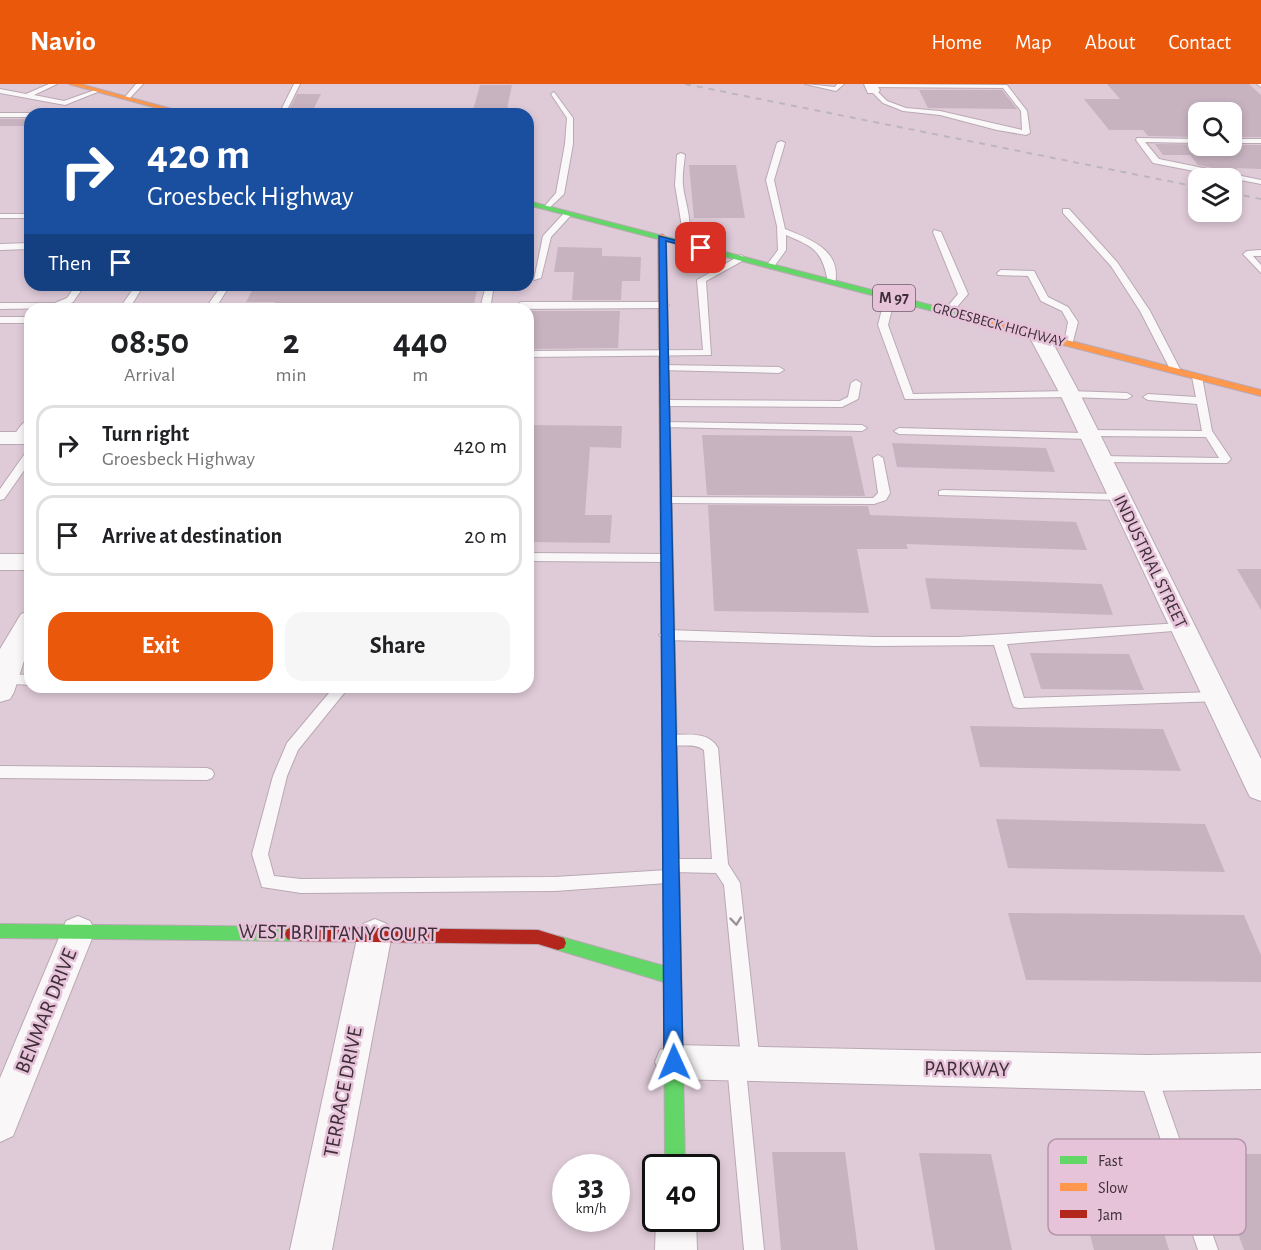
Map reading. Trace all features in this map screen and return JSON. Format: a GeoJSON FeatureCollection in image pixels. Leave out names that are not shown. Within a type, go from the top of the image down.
{"type":"FeatureCollection","features":[{"type":"Feature","properties":{"kind":"street"},"geometry":{"type":"LineString","coordinates":[[72,84],[164,108]]}},
{"type":"Feature","properties":{"kind":"street","name":"GROESBECK HIGHWAY"},"geometry":{"type":"LineString","coordinates":[[534,205],[1261,393]]}},
{"type":"Feature","properties":{"kind":"street"},"geometry":{"type":"LineString","coordinates":[[662,237],[669,871],[675,1154]]}},
{"type":"Feature","properties":{"kind":"street","name":"INDUSTRIAL STREET"},"geometry":{"type":"LineString","coordinates":[[1039,336],[1070,394],[1261,789]]}},
{"type":"Feature","properties":{"kind":"street"},"geometry":{"type":"LineString","coordinates":[[0,562],[24,562]]}},
{"type":"Feature","properties":{"kind":"street"},"geometry":{"type":"LineString","coordinates":[[11,684],[14,647],[24,630]]}},
{"type":"Feature","properties":{"kind":"street","name":"WEST BRITTANY COURT"},"geometry":{"type":"LineString","coordinates":[[0,931],[538,937],[671,976]]}},
{"type":"Feature","properties":{"kind":"street","name":"BENMAR DRIVE"},"geometry":{"type":"LineString","coordinates":[[0,1124],[78,931]]}},
{"type":"Feature","properties":{"kind":"street","name":"TERRACE DRIVE"},"geometry":{"type":"LineString","coordinates":[[311,1250],[375,934]]}},
{"type":"Feature","properties":{"kind":"street","name":"PARKWAY"},"geometry":{"type":"LineString","coordinates":[[674,1062],[1147,1073],[1261,1071]]}},
{"type":"Feature","properties":{"kind":"street"},"geometry":{"type":"LineString","coordinates":[[676,1232],[676,1250]]}},
{"type":"Feature","properties":{"kind":"lane"},"geometry":{"type":"LineString","coordinates":[[13,100],[54,84]]}},
{"type":"Feature","properties":{"kind":"lane"},"geometry":{"type":"LineString","coordinates":[[127,98],[140,84]]}},
{"type":"Feature","properties":{"kind":"lane"},"geometry":{"type":"LineString","coordinates":[[282,108],[297,84]]}},
{"type":"Feature","properties":{"kind":"lane"},"geometry":{"type":"LineString","coordinates":[[808,84],[836,89],[841,84]]}},
{"type":"Feature","properties":{"kind":"lane"},"geometry":{"type":"LineString","coordinates":[[1005,86],[1024,111],[1026,133],[940,113],[905,110],[885,102],[871,87],[1005,86]]}},
{"type":"Feature","properties":{"kind":"lane"},"geometry":{"type":"LineString","coordinates":[[0,91],[64,106],[97,91]]}},
{"type":"Feature","properties":{"kind":"lane"},"geometry":{"type":"LineString","coordinates":[[547,208],[560,194],[569,144],[570,118],[554,94]]}},
{"type":"Feature","properties":{"kind":"lane"},"geometry":{"type":"LineString","coordinates":[[0,113],[7,106]]}},
{"type":"Feature","properties":{"kind":"lane"},"geometry":{"type":"LineString","coordinates":[[0,113],[24,115]]}},
{"type":"Feature","properties":{"kind":"lane"},"geometry":{"type":"LineString","coordinates":[[1242,135],[1261,135]]}},
{"type":"Feature","properties":{"kind":"lane"},"geometry":{"type":"LineString","coordinates":[[1188,141],[1140,140],[1156,162],[1261,182]]}},
{"type":"Feature","properties":{"kind":"lane"},"geometry":{"type":"LineString","coordinates":[[1242,141],[1261,141]]}},
{"type":"Feature","properties":{"kind":"lane"},"geometry":{"type":"LineString","coordinates":[[770,266],[782,250],[781,230],[770,180],[781,143]]}},
{"type":"Feature","properties":{"kind":"lane"},"geometry":{"type":"LineString","coordinates":[[680,242],[686,227],[679,185],[681,154]]}},
{"type":"Feature","properties":{"kind":"lane"},"geometry":{"type":"LineString","coordinates":[[1066,211],[1114,264],[1145,311],[1176,371]]}},
{"type":"Feature","properties":{"kind":"lane"},"geometry":{"type":"LineString","coordinates":[[537,278],[547,236],[569,213]]}},
{"type":"Feature","properties":{"kind":"lane"},"geometry":{"type":"LineString","coordinates":[[0,216],[24,216]]}},
{"type":"Feature","properties":{"kind":"lane"},"geometry":{"type":"LineString","coordinates":[[781,230],[824,251],[830,264],[832,282]]}},
{"type":"Feature","properties":{"kind":"lane"},"geometry":{"type":"LineString","coordinates":[[937,232],[963,294],[948,312]]}},
{"type":"Feature","properties":{"kind":"lane"},"geometry":{"type":"LineString","coordinates":[[0,247],[24,246]]}},
{"type":"Feature","properties":{"kind":"lane"},"geometry":{"type":"LineString","coordinates":[[1261,253],[1247,254],[1261,270]]}},
{"type":"Feature","properties":{"kind":"lane"},"geometry":{"type":"LineString","coordinates":[[664,358],[708,353],[701,280],[741,258]]}},
{"type":"Feature","properties":{"kind":"lane"},"geometry":{"type":"LineString","coordinates":[[1001,273],[1031,273],[1044,299],[1065,309],[1073,322],[1069,343]]}},
{"type":"Feature","properties":{"kind":"lane"},"geometry":{"type":"LineString","coordinates":[[63,303],[70,300],[77,291]]}},
{"type":"Feature","properties":{"kind":"lane"},"geometry":{"type":"LineString","coordinates":[[890,297],[883,325],[909,397],[1070,394],[1127,396]]}},
{"type":"Feature","properties":{"kind":"lane"},"geometry":{"type":"LineString","coordinates":[[534,305],[664,305]]}},
{"type":"Feature","properties":{"kind":"lane"},"geometry":{"type":"LineString","coordinates":[[0,306],[24,306]]}},
{"type":"Feature","properties":{"kind":"lane"},"geometry":{"type":"LineString","coordinates":[[0,320],[24,320]]}},
{"type":"Feature","properties":{"kind":"lane"},"geometry":{"type":"LineString","coordinates":[[534,354],[664,358],[779,370]]}},
{"type":"Feature","properties":{"kind":"lane"},"geometry":{"type":"LineString","coordinates":[[1101,459],[1223,461],[1225,459],[1210,434],[1197,377]]}},
{"type":"Feature","properties":{"kind":"lane"},"geometry":{"type":"LineString","coordinates":[[664,403],[842,404],[853,399],[856,383]]}},
{"type":"Feature","properties":{"kind":"lane"},"geometry":{"type":"LineString","coordinates":[[1148,398],[1203,401]]}},
{"type":"Feature","properties":{"kind":"lane"},"geometry":{"type":"LineString","coordinates":[[664,425],[862,428]]}},
{"type":"Feature","properties":{"kind":"lane"},"geometry":{"type":"LineString","coordinates":[[899,431],[1210,434]]}},
{"type":"Feature","properties":{"kind":"lane"},"geometry":{"type":"LineString","coordinates":[[0,497],[22,438]]}},
{"type":"Feature","properties":{"kind":"lane"},"geometry":{"type":"LineString","coordinates":[[666,500],[874,501],[882,498],[884,493],[878,458]]}},
{"type":"Feature","properties":{"kind":"lane"},"geometry":{"type":"LineString","coordinates":[[943,494],[1119,496]]}},
{"type":"Feature","properties":{"kind":"lane"},"geometry":{"type":"LineString","coordinates":[[534,557],[666,558]]}},
{"type":"Feature","properties":{"kind":"lane"},"geometry":{"type":"LineString","coordinates":[[666,635],[880,641],[999,640],[1116,629],[1181,627]]}},
{"type":"Feature","properties":{"kind":"lane"},"geometry":{"type":"LineString","coordinates":[[999,640],[1019,703],[1215,697]]}},
{"type":"Feature","properties":{"kind":"lane"},"geometry":{"type":"LineString","coordinates":[[337,693],[292,747],[280,776],[260,855],[268,882],[301,886],[555,884],[720,866]]}},
{"type":"Feature","properties":{"kind":"lane"},"geometry":{"type":"LineString","coordinates":[[668,740],[702,741],[711,748],[720,866],[732,883],[754,1250]]}},
{"type":"Feature","properties":{"kind":"lane"},"geometry":{"type":"LineString","coordinates":[[0,772],[207,774]]}},
{"type":"Feature","properties":{"kind":"lane"},"geometry":{"type":"LineString","coordinates":[[1147,1073],[1170,1139]]}},
{"type":"Feature","properties":{"kind":"lane"},"geometry":{"type":"LineString","coordinates":[[1203,1235],[1208,1250]]}},
{"type":"Feature","properties":{"kind":"building"},"geometry":{"type":"Polygon","coordinates":[[[1107,84],[1249,84],[1261,95],[1261,137],[1242,137],[1242,102],[1188,102],[1188,137],[1148,136],[1143,130],[1109,130],[1084,99],[1120,99],[1107,84]]]}},
{"type":"Feature","properties":{"kind":"building"},"geometry":{"type":"Polygon","coordinates":[[[480,85],[512,85],[507,108],[474,108],[480,85]]]}},
{"type":"Feature","properties":{"kind":"building"},"geometry":{"type":"Polygon","coordinates":[[[919,90],[1002,90],[1017,109],[928,108],[919,90]]]}},
{"type":"Feature","properties":{"kind":"building"},"geometry":{"type":"Polygon","coordinates":[[[297,94],[321,94],[314,108],[290,108],[297,94]]]}},
{"type":"Feature","properties":{"kind":"building"},"geometry":{"type":"Polygon","coordinates":[[[0,119],[24,119],[24,126],[0,126],[0,119]]]}},
{"type":"Feature","properties":{"kind":"building"},"geometry":{"type":"Polygon","coordinates":[[[1155,144],[1188,144],[1188,155],[1163,155],[1155,144]]]}},
{"type":"Feature","properties":{"kind":"building"},"geometry":{"type":"Polygon","coordinates":[[[1242,145],[1261,145],[1261,169],[1213,168],[1198,165],[1191,156],[1242,156],[1242,145]]]}},
{"type":"Feature","properties":{"kind":"building"},"geometry":{"type":"Polygon","coordinates":[[[689,165],[736,165],[745,218],[694,218],[689,165]]]}},
{"type":"Feature","properties":{"kind":"building"},"geometry":{"type":"Polygon","coordinates":[[[558,247],[602,248],[602,256],[641,257],[640,281],[622,281],[621,300],[572,300],[574,272],[554,272],[558,247]]]}},
{"type":"Feature","properties":{"kind":"building"},"geometry":{"type":"Polygon","coordinates":[[[252,291],[477,291],[474,303],[246,302],[252,291]]]}},
{"type":"Feature","properties":{"kind":"building"},"geometry":{"type":"Polygon","coordinates":[[[534,311],[620,311],[618,348],[534,349],[534,311]]]}},
{"type":"Feature","properties":{"kind":"building"},"geometry":{"type":"Polygon","coordinates":[[[534,425],[622,426],[621,448],[590,447],[585,515],[612,515],[610,543],[534,542],[534,425]]]}},
{"type":"Feature","properties":{"kind":"building"},"geometry":{"type":"Polygon","coordinates":[[[702,435],[852,436],[865,496],[707,495],[702,435]]]}},
{"type":"Feature","properties":{"kind":"building"},"geometry":{"type":"Polygon","coordinates":[[[892,443],[1046,448],[1055,472],[897,467],[892,443]]]}},
{"type":"Feature","properties":{"kind":"building"},"geometry":{"type":"Polygon","coordinates":[[[708,505],[868,506],[870,515],[1076,522],[1087,550],[906,544],[908,549],[857,549],[869,613],[714,611],[708,505]]]}},
{"type":"Feature","properties":{"kind":"building"},"geometry":{"type":"Polygon","coordinates":[[[1237,569],[1261,569],[1261,610],[1237,569]]]}},
{"type":"Feature","properties":{"kind":"building"},"geometry":{"type":"Polygon","coordinates":[[[925,578],[1102,584],[1113,615],[931,609],[925,578]]]}},
{"type":"Feature","properties":{"kind":"building"},"geometry":{"type":"Polygon","coordinates":[[[1030,653],[1129,654],[1144,690],[1041,689],[1030,653]]]}},
{"type":"Feature","properties":{"kind":"building"},"geometry":{"type":"Polygon","coordinates":[[[970,726],[1163,729],[1181,771],[980,767],[970,726]]]}},
{"type":"Feature","properties":{"kind":"building"},"geometry":{"type":"Polygon","coordinates":[[[996,819],[1205,824],[1225,872],[1008,868],[996,819]]]}},
{"type":"Feature","properties":{"kind":"building"},"geometry":{"type":"Polygon","coordinates":[[[1008,913],[1244,915],[1261,955],[1261,982],[1026,980],[1008,913]]]}},
{"type":"Feature","properties":{"kind":"building"},"geometry":{"type":"Polygon","coordinates":[[[772,1152],[845,1152],[858,1250],[781,1250],[772,1152]]]}},
{"type":"Feature","properties":{"kind":"building"},"geometry":{"type":"Polygon","coordinates":[[[919,1153],[991,1154],[1012,1250],[935,1250],[919,1153]]]}},
{"type":"Feature","properties":{"kind":"building"},"geometry":{"type":"Polygon","coordinates":[[[1246,1154],[1261,1154],[1261,1250],[1244,1250],[1239,1235],[1246,1235],[1246,1154]]]}},
{"type":"Feature","properties":{"kind":"building"},"geometry":{"type":"Polygon","coordinates":[[[1090,1235],[1164,1235],[1169,1250],[1094,1250],[1090,1235]]]}},
{"type":"Feature","properties":{"kind":"railway"},"geometry":{"type":"LineString","coordinates":[[685,84],[1188,185]]}},
{"type":"Feature","properties":{"kind":"railway"},"geometry":{"type":"LineString","coordinates":[[1242,195],[1261,199]]}},
{"type":"Feature","properties":{"kind":"traffic: fast"},"geometry":{"type":"LineString","coordinates":[[534,205],[962,316]]}},
{"type":"Feature","properties":{"kind":"traffic: fast"},"geometry":{"type":"LineString","coordinates":[[669,704],[675,1154]]}},
{"type":"Feature","properties":{"kind":"traffic: fast"},"geometry":{"type":"LineString","coordinates":[[0,931],[293,934]]}},
{"type":"Feature","properties":{"kind":"traffic: fast"},"geometry":{"type":"LineString","coordinates":[[558,943],[671,976]]}},
{"type":"Feature","properties":{"kind":"traffic: slow"},"geometry":{"type":"LineString","coordinates":[[72,84],[164,108]]}},
{"type":"Feature","properties":{"kind":"traffic: slow"},"geometry":{"type":"LineString","coordinates":[[662,237],[669,704]]}},
{"type":"Feature","properties":{"kind":"traffic: slow"},"geometry":{"type":"LineString","coordinates":[[962,316],[1261,393]]}},
{"type":"Feature","properties":{"kind":"traffic: jam"},"geometry":{"type":"LineString","coordinates":[[293,934],[538,937],[558,943]]}},
{"type":"Feature","properties":{"kind":"route"},"geometry":{"type":"LineString","coordinates":[[674,1062],[669,866],[662,237],[701,248]]}}]}
